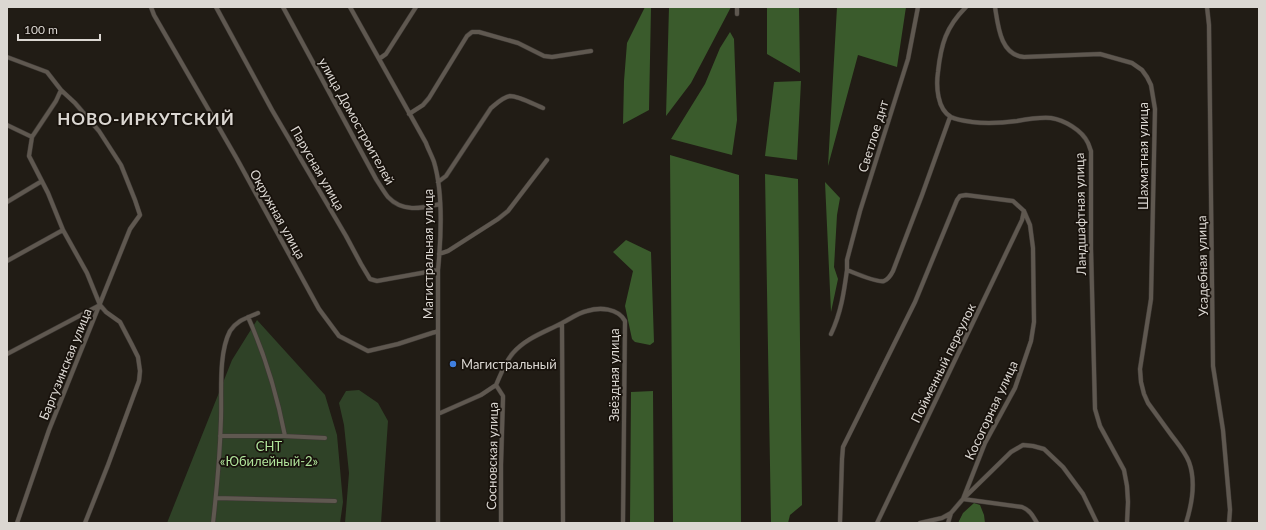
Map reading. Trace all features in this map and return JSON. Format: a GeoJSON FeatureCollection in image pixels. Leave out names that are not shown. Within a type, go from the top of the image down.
{"type":"FeatureCollection","features":[{"type":"Feature","properties":{"kind":"street","name":"Окружная улица"},"geometry":{"type":"LineString","coordinates":[[151,7],[154,15],[237,160],[319,309],[340,336],[368,351],[398,344],[438,331]]}},
{"type":"Feature","properties":{"kind":"street","name":"Парусная улица"},"geometry":{"type":"LineString","coordinates":[[216,7],[272,110],[370,279],[377,281],[438,270]]}},
{"type":"Feature","properties":{"kind":"street","name":"улица Домостроителей"},"geometry":{"type":"LineString","coordinates":[[283,7],[376,179],[389,198],[410,209],[440,204]]}},
{"type":"Feature","properties":{"kind":"street","name":"Магистральная улица"},"geometry":{"type":"LineString","coordinates":[[350,7],[426,143],[434,162],[438,182],[440,204],[438,270],[438,523]]}},
{"type":"Feature","properties":{"kind":"street"},"geometry":{"type":"LineString","coordinates":[[379,59],[386,54],[416,7]]}},
{"type":"Feature","properties":{"kind":"street"},"geometry":{"type":"LineString","coordinates":[[737,7],[737,14]]}},
{"type":"Feature","properties":{"kind":"street","name":"Светлое днт"},"geometry":{"type":"LineString","coordinates":[[832,334],[838,318],[845,288],[847,260],[860,210],[908,59],[918,7]]}},
{"type":"Feature","properties":{"kind":"street"},"geometry":{"type":"LineString","coordinates":[[847,270],[880,281],[886,280],[893,272],[950,117],[944,109],[938,95],[937,81],[939,60],[947,31],[966,7]]}},
{"type":"Feature","properties":{"kind":"street","name":"Шахматная улица"},"geometry":{"type":"LineString","coordinates":[[995,7],[997,22],[1004,43],[1014,55],[1024,58],[1100,54],[1132,63],[1142,70],[1147,76],[1155,109],[1151,299],[1140,369],[1141,382],[1148,403],[1184,452],[1189,462],[1192,488],[1190,510],[1186,523]]}},
{"type":"Feature","properties":{"kind":"street","name":"Усадебная улица"},"geometry":{"type":"LineString","coordinates":[[1207,7],[1209,25],[1213,366],[1223,430],[1230,510],[1229,523]]}},
{"type":"Feature","properties":{"kind":"street"},"geometry":{"type":"LineString","coordinates":[[409,114],[423,105],[429,98],[467,36],[472,32],[479,32],[518,43],[544,56],[552,57],[591,51]]}},
{"type":"Feature","properties":{"kind":"street"},"geometry":{"type":"LineString","coordinates":[[7,57],[47,72],[60,90],[56,101],[32,137],[28,156],[48,193],[63,230],[87,273],[100,305],[106,312],[120,322],[138,357],[140,371],[138,381],[85,523]]}},
{"type":"Feature","properties":{"kind":"street","name":"Баргузинская улица"},"geometry":{"type":"LineString","coordinates":[[17,523],[49,430],[130,229],[140,215],[121,165],[99,131],[75,103],[60,90]]}},
{"type":"Feature","properties":{"kind":"street"},"geometry":{"type":"LineString","coordinates":[[438,182],[446,176],[491,108],[501,100],[510,96],[543,108]]}},
{"type":"Feature","properties":{"kind":"street","name":"Ландшафтная улица"},"geometry":{"type":"LineString","coordinates":[[950,117],[985,124],[1032,118],[1051,118],[1063,122],[1073,128],[1088,142],[1091,151],[1090,248],[1095,409],[1100,426],[1124,470],[1128,502],[1127,523]]}},
{"type":"Feature","properties":{"kind":"street"},"geometry":{"type":"LineString","coordinates":[[7,125],[32,137]]}},
{"type":"Feature","properties":{"kind":"street"},"geometry":{"type":"LineString","coordinates":[[439,254],[448,251],[508,211],[547,160]]}},
{"type":"Feature","properties":{"kind":"street"},"geometry":{"type":"LineString","coordinates":[[7,202],[42,182]]}},
{"type":"Feature","properties":{"kind":"street"},"geometry":{"type":"LineString","coordinates":[[840,523],[843,447],[915,302],[957,200],[960,196],[966,195],[1013,201],[1024,211]]}},
{"type":"Feature","properties":{"kind":"street","name":"Косогорная улица"},"geometry":{"type":"LineString","coordinates":[[963,499],[985,444],[1015,388],[1032,341],[1034,322],[1033,248],[1030,225],[1024,211]]}},
{"type":"Feature","properties":{"kind":"street","name":"Пойменный переулок"},"geometry":{"type":"LineString","coordinates":[[877,523],[1022,220],[1024,211]]}},
{"type":"Feature","properties":{"kind":"street"},"geometry":{"type":"LineString","coordinates":[[7,261],[63,230]]}},
{"type":"Feature","properties":{"kind":"street"},"geometry":{"type":"LineString","coordinates":[[7,354],[100,305]]}},
{"type":"Feature","properties":{"kind":"street","name":"Звёздная улица"},"geometry":{"type":"LineString","coordinates":[[496,385],[506,362],[513,352],[540,333],[587,311],[606,309],[619,313],[625,321],[623,523]]}},
{"type":"Feature","properties":{"kind":"street"},"geometry":{"type":"LineString","coordinates":[[213,523],[220,436],[221,380],[225,344],[235,324],[258,313]]}},
{"type":"Feature","properties":{"kind":"street"},"geometry":{"type":"LineString","coordinates":[[248,317],[266,363],[280,412],[285,436]]}},
{"type":"Feature","properties":{"kind":"street"},"geometry":{"type":"LineString","coordinates":[[562,323],[563,523]]}},
{"type":"Feature","properties":{"kind":"street","name":"Сосновская улица"},"geometry":{"type":"LineString","coordinates":[[438,414],[481,394],[496,385],[503,396],[501,523]]}},
{"type":"Feature","properties":{"kind":"street"},"geometry":{"type":"LineString","coordinates":[[220,436],[285,436],[325,438]]}},
{"type":"Feature","properties":{"kind":"street"},"geometry":{"type":"LineString","coordinates":[[920,523],[942,518],[951,513],[963,499],[1011,452],[1023,446],[1033,446],[1044,448],[1063,467],[1083,494],[1097,523]]}},
{"type":"Feature","properties":{"kind":"street"},"geometry":{"type":"LineString","coordinates":[[216,498],[335,501]]}},
{"type":"Feature","properties":{"kind":"street"},"geometry":{"type":"LineString","coordinates":[[963,499],[1022,507],[1027,509],[1037,523]]}},
{"type":"Feature","properties":{"kind":"street"},"geometry":{"type":"LineString","coordinates":[[948,523],[951,513]]}},
{"type":"Feature","properties":{"kind":"green space"},"geometry":{"type":"Polygon","coordinates":[[[645,7],[651,7],[649,110],[623,124],[627,43],[645,7]]]}},
{"type":"Feature","properties":{"kind":"green space"},"geometry":{"type":"Polygon","coordinates":[[[669,7],[731,7],[691,83],[666,116],[669,7]]]}},
{"type":"Feature","properties":{"kind":"green space"},"geometry":{"type":"Polygon","coordinates":[[[767,7],[799,7],[800,73],[767,54],[767,7]]]}},
{"type":"Feature","properties":{"kind":"green space"},"geometry":{"type":"Polygon","coordinates":[[[837,7],[906,7],[897,67],[858,55],[828,166],[837,7]]]}},
{"type":"Feature","properties":{"kind":"green space"},"geometry":{"type":"Polygon","coordinates":[[[730,32],[734,39],[737,120],[732,155],[671,139],[705,84],[720,48],[730,32]]]}},
{"type":"Feature","properties":{"kind":"green space"},"geometry":{"type":"Polygon","coordinates":[[[801,81],[797,160],[765,156],[774,82],[801,81]]]}},
{"type":"Feature","properties":{"kind":"green space"},"geometry":{"type":"Polygon","coordinates":[[[670,155],[739,175],[741,523],[673,523],[670,155]]]}},
{"type":"Feature","properties":{"kind":"green space"},"geometry":{"type":"Polygon","coordinates":[[[765,174],[798,179],[802,505],[790,515],[788,523],[771,523],[765,174]]]}},
{"type":"Feature","properties":{"kind":"green space"},"geometry":{"type":"Polygon","coordinates":[[[825,182],[840,198],[837,215],[834,267],[838,279],[831,312],[825,182]]]}},
{"type":"Feature","properties":{"kind":"green space"},"geometry":{"type":"Polygon","coordinates":[[[626,240],[651,252],[654,342],[650,345],[635,342],[632,339],[625,306],[633,271],[613,252],[626,240]]]}},
{"type":"Feature","properties":{"kind":"green space","name":"СНТ «Юбилейный-2»"},"geometry":{"type":"Polygon","coordinates":[[[257,320],[325,395],[337,435],[343,502],[340,523],[167,523],[232,360],[257,320]]]}},
{"type":"Feature","properties":{"kind":"green space"},"geometry":{"type":"Polygon","coordinates":[[[359,390],[378,403],[388,421],[381,523],[345,523],[349,473],[344,425],[339,403],[346,391],[359,390]]]}},
{"type":"Feature","properties":{"kind":"green space"},"geometry":{"type":"Polygon","coordinates":[[[653,391],[654,523],[630,523],[631,392],[653,391]]]}},
{"type":"Feature","properties":{"kind":"green space"},"geometry":{"type":"Polygon","coordinates":[[[974,503],[980,505],[985,523],[958,523],[963,513],[974,503]]]}},
{"type":"Feature","properties":{"kind":"place","name":"Магистральный"},"geometry":{"type":"Point","coordinates":[453,364]}},
{"type":"Feature","properties":{"kind":"district","name":"НОВО-ИРКУТСКИЙ"},"geometry":{"type":"Point","coordinates":[146,118]}}]}
